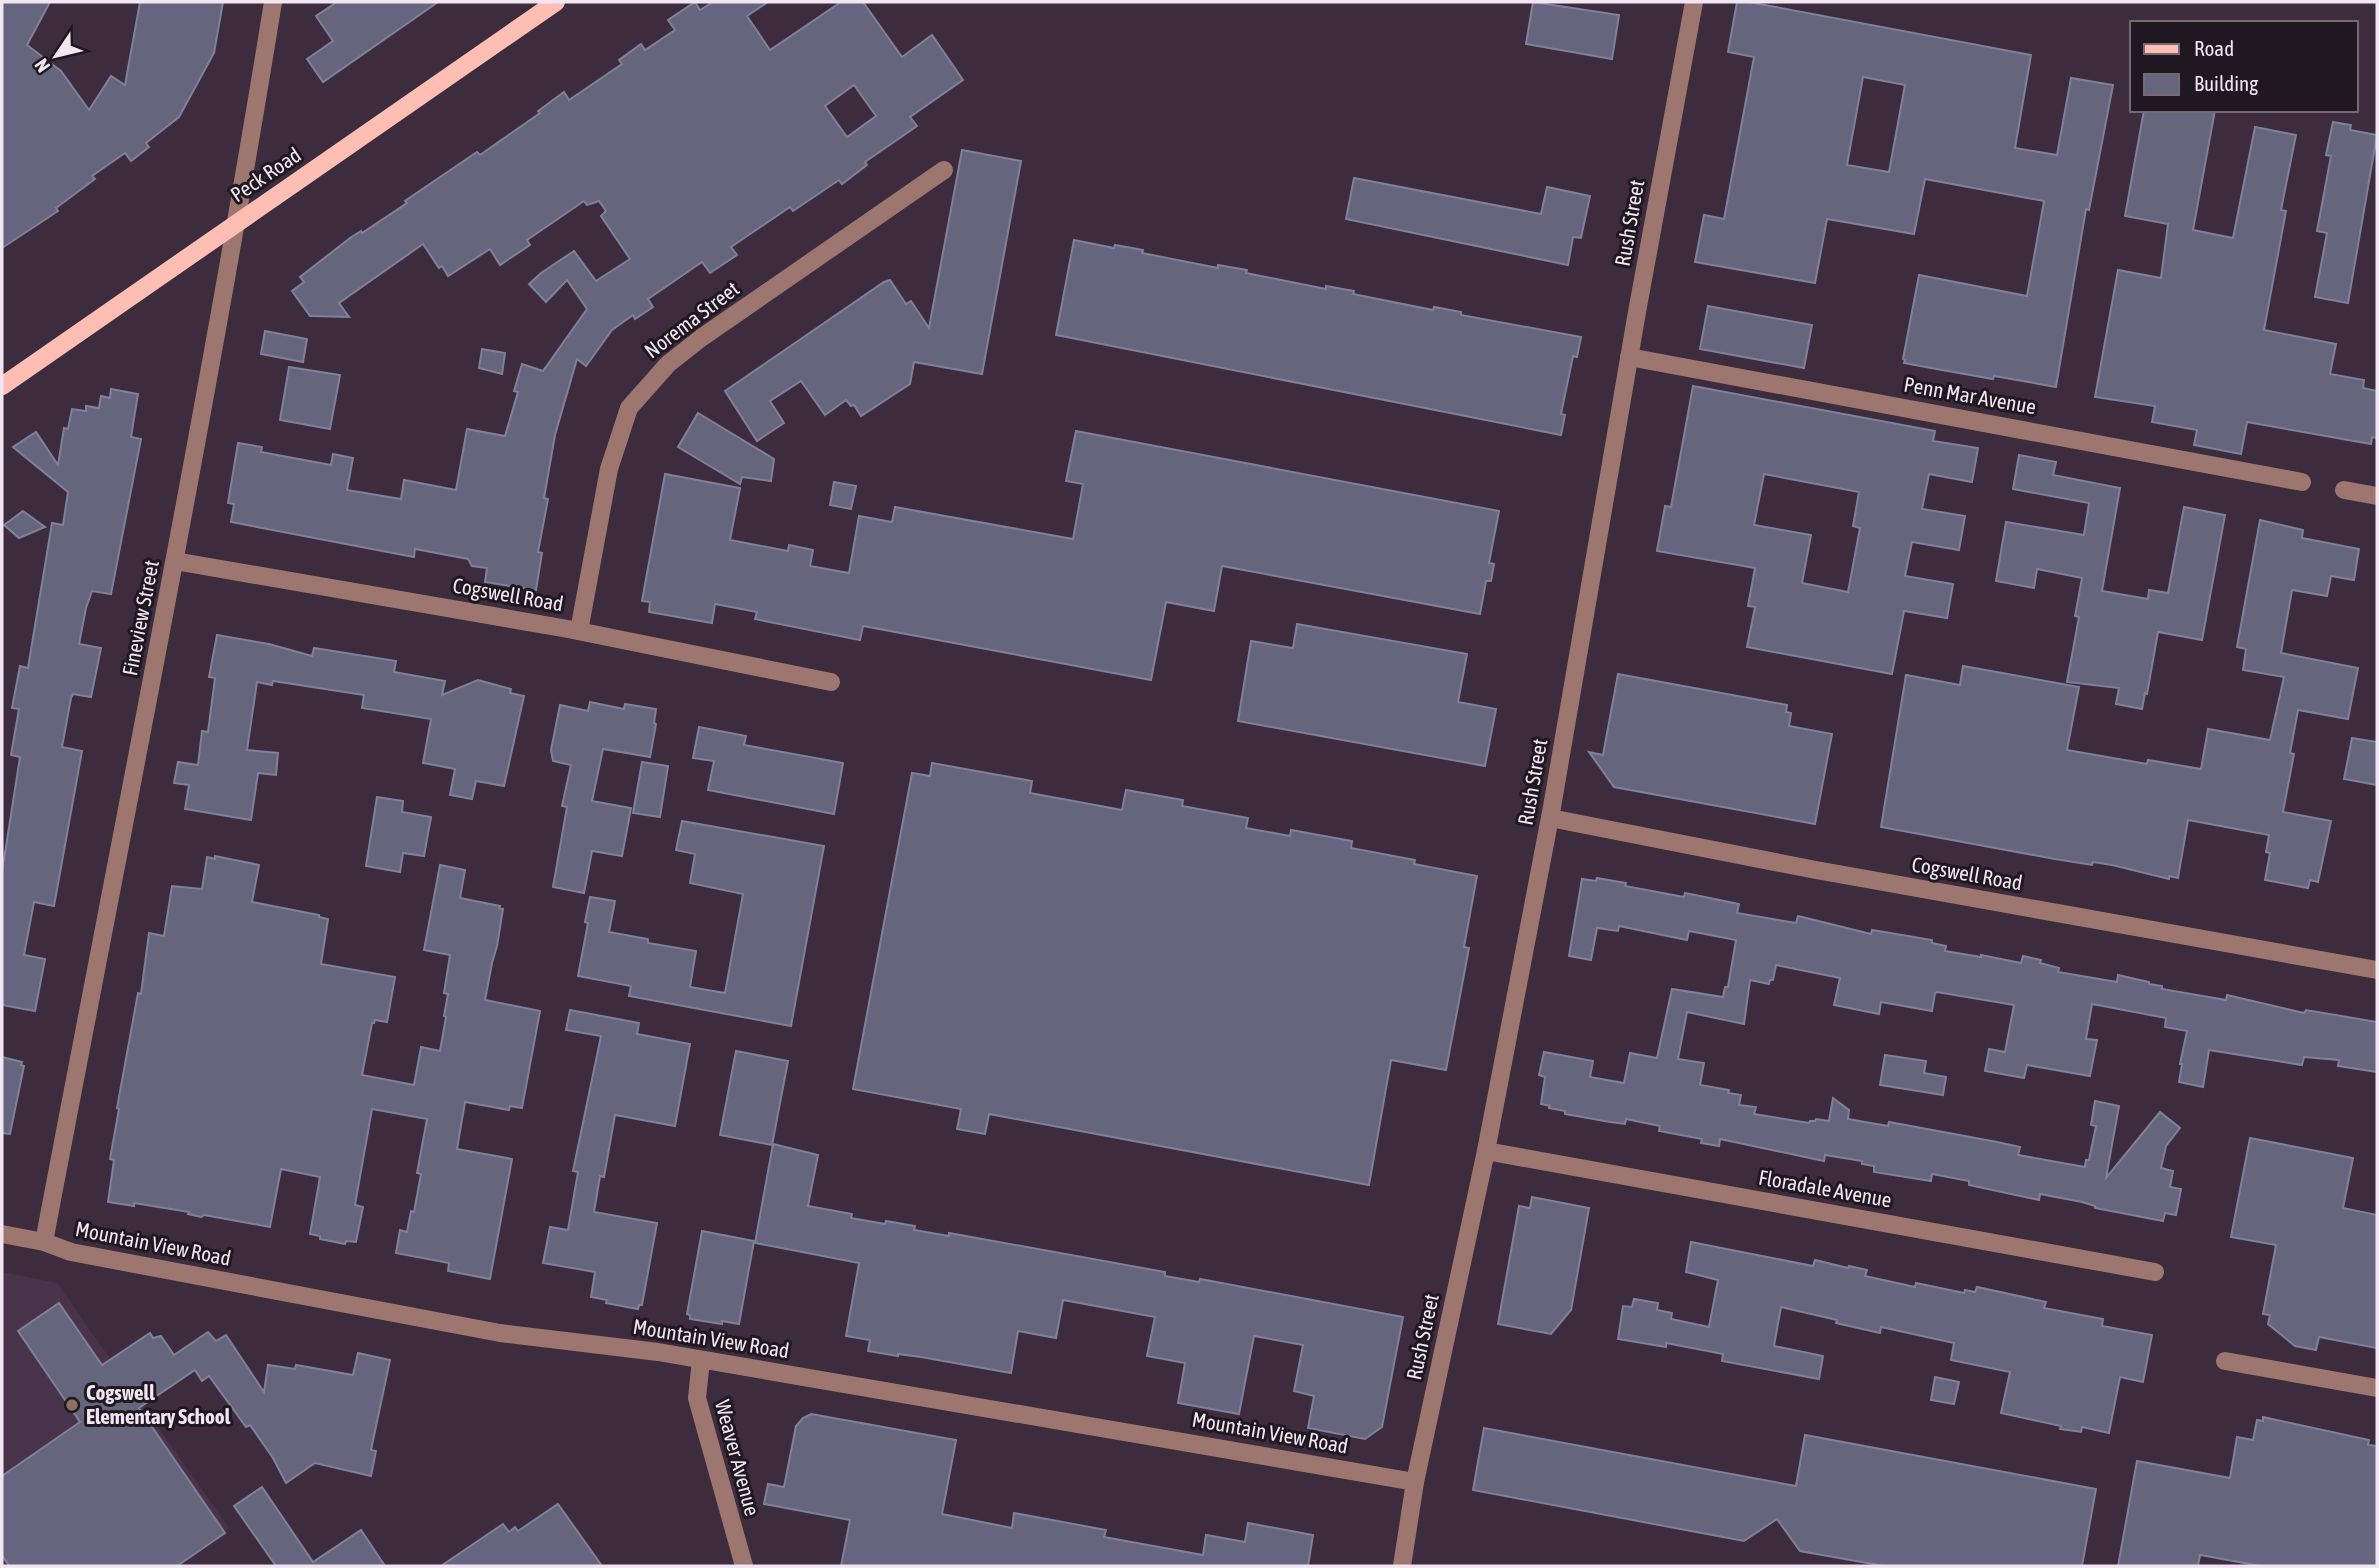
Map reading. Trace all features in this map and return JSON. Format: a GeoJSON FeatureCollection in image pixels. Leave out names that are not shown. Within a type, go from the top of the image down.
{"type":"FeatureCollection","features":[{"type":"Feature","properties":{"kind":"main road","name":"Peck Road"},"geometry":{"type":"LineString","coordinates":[[2,386],[556,2]]}},
{"type":"Feature","properties":{"kind":"street","name":"Fineview Street"},"geometry":{"type":"LineString","coordinates":[[44,1242],[175,561],[274,2]]}},
{"type":"Feature","properties":{"kind":"street","name":"Rush Street"},"geometry":{"type":"LineString","coordinates":[[1402,1566],[1415,1482],[1486,1151],[1550,818],[1629,357],[1694,2]]}},
{"type":"Feature","properties":{"kind":"street","name":"Norema Street"},"geometry":{"type":"LineString","coordinates":[[579,631],[609,469],[629,408],[668,364],[701,338],[944,170]]}},
{"type":"Feature","properties":{"kind":"street","name":"Penn Mar Avenue"},"geometry":{"type":"LineString","coordinates":[[1629,357],[2302,482]]}},
{"type":"Feature","properties":{"kind":"street"},"geometry":{"type":"LineString","coordinates":[[2344,490],[2377,496]]}},
{"type":"Feature","properties":{"kind":"street","name":"Cogswell Road"},"geometry":{"type":"LineString","coordinates":[[175,561],[579,631],[831,682]]}},
{"type":"Feature","properties":{"kind":"street","name":"Cogswell Road"},"geometry":{"type":"LineString","coordinates":[[1550,818],[1816,870],[2377,970]]}},
{"type":"Feature","properties":{"kind":"street","name":"Floradale Avenue"},"geometry":{"type":"LineString","coordinates":[[1486,1151],[2155,1272]]}},
{"type":"Feature","properties":{"kind":"street","name":"Mountain View Road"},"geometry":{"type":"LineString","coordinates":[[2,1234],[44,1242],[71,1252],[477,1329],[658,1352],[1415,1482]]}},
{"type":"Feature","properties":{"kind":"street","name":"Weaver Avenue"},"geometry":{"type":"LineString","coordinates":[[701,1360],[697,1398],[744,1566]]}},
{"type":"Feature","properties":{"kind":"street"},"geometry":{"type":"LineString","coordinates":[[2225,1362],[2377,1388]]}},
{"type":"Feature","properties":{"kind":"shaded area","name":"Cogswell Elementary School"},"geometry":{"type":"Polygon","coordinates":[[[2,1272],[57,1283],[229,1528],[173,1566],[2,1566],[2,1272]]]}},
{"type":"Feature","properties":{"kind":"building"},"geometry":{"type":"Polygon","coordinates":[[[2,2],[50,2],[27,45],[61,71],[89,110],[111,76],[125,85],[140,2],[223,2],[214,53],[179,117],[146,143],[149,147],[131,161],[125,153],[92,176],[95,179],[56,208],[58,211],[2,248],[2,2]]]}},
{"type":"Feature","properties":{"kind":"building"},"geometry":{"type":"Polygon","coordinates":[[[337,2],[438,2],[323,82],[307,59],[333,41],[316,16],[337,2]]]}},
{"type":"Feature","properties":{"kind":"building"},"geometry":{"type":"Polygon","coordinates":[[[695,2],[700,10],[713,2],[768,2],[747,16],[770,50],[841,2],[863,2],[902,57],[932,35],[963,80],[910,117],[917,126],[865,162],[867,165],[842,184],[839,180],[793,211],[790,207],[731,247],[737,255],[710,273],[702,262],[648,299],[653,307],[635,319],[633,315],[612,330],[586,366],[577,359],[555,435],[544,498],[548,499],[538,552],[542,553],[536,590],[485,582],[487,568],[472,566],[468,559],[415,549],[414,557],[231,522],[234,504],[228,503],[238,443],[262,447],[261,452],[331,465],[333,454],[353,458],[347,490],[401,499],[404,480],[456,490],[467,429],[505,436],[518,392],[514,391],[522,364],[543,371],[587,309],[567,280],[546,302],[529,284],[574,251],[596,281],[630,259],[601,216],[606,211],[599,201],[587,205],[584,201],[527,240],[530,245],[500,265],[490,249],[448,276],[442,266],[439,268],[423,244],[339,303],[349,317],[310,316],[292,291],[304,282],[300,277],[350,238],[407,203],[405,201],[477,152],[480,155],[540,113],[538,111],[564,92],[569,100],[622,64],[619,60],[641,44],[645,50],[675,30],[668,20],[695,2]],[[854,85],[825,106],[847,137],[876,116],[854,85]]]}},
{"type":"Feature","properties":{"kind":"building"},"geometry":{"type":"Polygon","coordinates":[[[1533,2],[1619,15],[1612,59],[1526,44],[1533,2]]]}},
{"type":"Feature","properties":{"kind":"building"},"geometry":{"type":"Polygon","coordinates":[[[1737,2],[1749,2],[2031,55],[2015,148],[2057,155],[2071,78],[2113,85],[2089,210],[2086,209],[2056,387],[1942,370],[1904,363],[1903,359],[1919,275],[2027,296],[2044,201],[1925,179],[1914,234],[1827,219],[1815,283],[1695,262],[1704,215],[1724,219],[1754,57],[1728,52],[1737,2]],[[1863,77],[1847,165],[1889,172],[1905,85],[1863,77]]]}},
{"type":"Feature","properties":{"kind":"building"},"geometry":{"type":"Polygon","coordinates":[[[2144,112],[2215,112],[2193,230],[2233,238],[2255,127],[2296,135],[2281,210],[2286,211],[2264,330],[2336,344],[2330,374],[2364,380],[2363,388],[2377,391],[2377,438],[2372,437],[2371,444],[2247,422],[2241,454],[2194,445],[2197,430],[2152,422],[2155,406],[2095,397],[2118,270],[2161,278],[2168,224],[2125,216],[2144,112]]]}},
{"type":"Feature","properties":{"kind":"building"},"geometry":{"type":"Polygon","coordinates":[[[2333,122],[2351,125],[2350,130],[2377,135],[2348,303],[2315,297],[2327,233],[2317,231],[2331,156],[2326,155],[2333,122]]]}},
{"type":"Feature","properties":{"kind":"building"},"geometry":{"type":"Polygon","coordinates":[[[962,150],[1021,161],[982,374],[914,362],[910,384],[861,416],[854,405],[851,406],[846,400],[825,415],[801,381],[770,401],[784,423],[757,441],[725,391],[884,282],[890,280],[906,304],[911,301],[929,328],[962,150]]]}},
{"type":"Feature","properties":{"kind":"building"},"geometry":{"type":"Polygon","coordinates":[[[1354,178],[1541,214],[1547,187],[1590,196],[1581,238],[1573,237],[1568,265],[1346,219],[1354,178]]]}},
{"type":"Feature","properties":{"kind":"building"},"geometry":{"type":"Polygon","coordinates":[[[1074,240],[1114,248],[1115,245],[1143,250],[1142,253],[1218,268],[1218,265],[1247,270],[1246,273],[1326,289],[1326,286],[1354,291],[1353,294],[1433,310],[1434,307],[1461,312],[1461,315],[1581,337],[1577,357],[1573,356],[1561,414],[1565,415],[1561,435],[1056,335],[1074,240]]]}},
{"type":"Feature","properties":{"kind":"building"},"geometry":{"type":"Polygon","coordinates":[[[1708,306],[1812,325],[1804,368],[1700,349],[1708,306]]]}},
{"type":"Feature","properties":{"kind":"building"},"geometry":{"type":"Polygon","coordinates":[[[265,331],[307,339],[303,362],[261,354],[265,331]]]}},
{"type":"Feature","properties":{"kind":"building"},"geometry":{"type":"Polygon","coordinates":[[[482,349],[505,353],[502,374],[479,368],[482,349]]]}},
{"type":"Feature","properties":{"kind":"building"},"geometry":{"type":"Polygon","coordinates":[[[289,367],[340,375],[330,429],[280,420],[289,367]]]}},
{"type":"Feature","properties":{"kind":"building"},"geometry":{"type":"Polygon","coordinates":[[[1693,386],[1935,431],[1933,441],[1978,448],[1972,482],[1929,474],[1922,509],[1965,516],[1959,550],[1912,542],[1905,576],[1953,584],[1947,618],[1904,611],[1892,674],[1747,647],[1755,607],[1748,606],[1755,568],[1657,551],[1665,506],[1671,507],[1693,386]],[[1764,474],[1754,525],[1811,535],[1802,583],[1848,592],[1860,528],[1853,526],[1859,492],[1764,474]]]}},
{"type":"Feature","properties":{"kind":"building"},"geometry":{"type":"Polygon","coordinates":[[[111,389],[138,394],[131,437],[141,439],[111,594],[92,591],[79,644],[101,648],[91,697],[73,694],[71,698],[62,747],[82,751],[54,906],[34,902],[24,955],[45,959],[35,1011],[2,1005],[2,872],[20,757],[11,755],[19,709],[12,708],[20,666],[28,668],[52,523],[63,525],[68,492],[13,447],[36,432],[58,465],[64,428],[68,429],[72,409],[86,411],[86,406],[99,408],[101,396],[110,398],[111,389]]]}},
{"type":"Feature","properties":{"kind":"building"},"geometry":{"type":"Polygon","coordinates":[[[698,413],[774,459],[771,481],[742,477],[740,484],[678,447],[698,413]]]}},
{"type":"Feature","properties":{"kind":"building"},"geometry":{"type":"Polygon","coordinates":[[[1076,431],[1499,511],[1489,563],[1494,564],[1491,581],[1486,581],[1480,614],[1222,566],[1214,611],[1166,602],[1151,680],[863,626],[860,640],[755,619],[757,612],[715,604],[712,623],[649,612],[650,602],[642,601],[665,474],[740,488],[730,540],[788,551],[789,545],[813,550],[810,566],[849,573],[859,516],[892,522],[895,507],[1073,539],[1083,484],[1066,481],[1076,431]]]}},
{"type":"Feature","properties":{"kind":"building"},"geometry":{"type":"Polygon","coordinates":[[[2019,455],[2056,462],[2053,475],[2120,488],[2102,591],[2148,599],[2149,590],[2168,593],[2184,507],[2225,515],[2202,640],[2158,632],[2142,709],[2116,704],[2119,688],[2067,682],[2079,617],[2075,616],[2082,578],[2037,569],[2034,588],[1996,581],[2006,522],[2084,535],[2089,503],[2013,489],[2019,455]]]}},
{"type":"Feature","properties":{"kind":"building"},"geometry":{"type":"Polygon","coordinates":[[[834,482],[856,486],[851,509],[830,505],[834,482]]]}},
{"type":"Feature","properties":{"kind":"building"},"geometry":{"type":"Polygon","coordinates":[[[23,511],[45,527],[19,538],[4,525],[23,511]]]}},
{"type":"Feature","properties":{"kind":"building"},"geometry":{"type":"Polygon","coordinates":[[[2260,520],[2303,530],[2302,538],[2359,549],[2354,580],[2331,576],[2327,596],[2292,590],[2281,653],[2358,668],[2348,719],[2298,710],[2290,753],[2294,754],[2283,812],[2331,821],[2318,882],[2310,880],[2308,888],[2265,880],[2270,853],[2266,852],[2269,835],[2188,820],[2178,878],[2169,876],[2169,879],[2112,865],[2055,859],[1881,827],[1906,675],[1960,685],[1963,666],[2079,687],[2067,750],[2147,764],[2148,760],[2201,769],[2208,729],[2270,740],[2284,677],[2243,670],[2246,649],[2237,647],[2260,520]]]}},
{"type":"Feature","properties":{"kind":"building"},"geometry":{"type":"Polygon","coordinates":[[[1297,624],[1467,654],[1458,702],[1496,709],[1485,766],[1238,721],[1251,641],[1293,648],[1297,624]]]}},
{"type":"Feature","properties":{"kind":"building"},"geometry":{"type":"Polygon","coordinates":[[[217,635],[269,644],[312,656],[314,648],[396,661],[394,672],[445,681],[442,695],[478,680],[511,689],[510,693],[524,696],[504,786],[476,781],[472,799],[450,795],[455,769],[423,763],[431,719],[362,708],[364,695],[273,681],[272,685],[257,682],[247,750],[278,753],[276,775],[258,773],[251,820],[185,809],[189,785],[174,783],[178,762],[198,765],[202,731],[208,732],[215,678],[209,677],[217,635]]]}},
{"type":"Feature","properties":{"kind":"building"},"geometry":{"type":"Polygon","coordinates":[[[1618,674],[1787,705],[1786,712],[1791,713],[1789,726],[1832,734],[1815,824],[1614,787],[1589,752],[1603,755],[1618,674]]]}},
{"type":"Feature","properties":{"kind":"building"},"geometry":{"type":"Polygon","coordinates":[[[590,702],[624,709],[625,704],[656,709],[656,724],[650,757],[603,749],[592,801],[631,808],[622,856],[592,851],[584,893],[553,887],[567,807],[562,806],[571,765],[553,761],[551,750],[560,705],[588,711],[590,702]]]}},
{"type":"Feature","properties":{"kind":"building"},"geometry":{"type":"Polygon","coordinates":[[[699,727],[746,736],[744,745],[843,763],[834,814],[708,790],[714,761],[693,758],[699,727]]]}},
{"type":"Feature","properties":{"kind":"building"},"geometry":{"type":"Polygon","coordinates":[[[2352,738],[2377,742],[2377,785],[2344,779],[2352,738]]]}},
{"type":"Feature","properties":{"kind":"building"},"geometry":{"type":"Polygon","coordinates":[[[642,762],[668,766],[660,817],[633,813],[642,762]]]}},
{"type":"Feature","properties":{"kind":"building"},"geometry":{"type":"Polygon","coordinates":[[[932,763],[1032,781],[1030,793],[1122,810],[1126,790],[1183,800],[1182,806],[1248,818],[1246,828],[1290,836],[1291,830],[1352,841],[1351,848],[1415,860],[1414,864],[1477,876],[1464,947],[1469,948],[1446,1070],[1391,1060],[1369,1185],[989,1114],[985,1134],[957,1129],[961,1109],[853,1089],[912,773],[930,776],[932,763]]]}},
{"type":"Feature","properties":{"kind":"building"},"geometry":{"type":"Polygon","coordinates":[[[377,797],[403,801],[402,812],[431,817],[424,856],[403,853],[400,872],[366,866],[377,797]]]}},
{"type":"Feature","properties":{"kind":"building"},"geometry":{"type":"Polygon","coordinates":[[[682,821],[824,846],[791,1026],[629,996],[631,986],[578,976],[590,897],[615,901],[609,932],[648,939],[648,943],[696,951],[690,987],[725,993],[743,894],[690,883],[695,854],[676,850],[682,821]]]}},
{"type":"Feature","properties":{"kind":"building"},"geometry":{"type":"Polygon","coordinates":[[[215,856],[259,865],[252,902],[328,919],[321,964],[395,977],[387,1022],[375,1020],[372,1023],[362,1075],[414,1085],[421,1047],[440,1051],[446,1017],[448,994],[444,993],[450,955],[424,950],[440,865],[465,870],[460,898],[500,906],[499,908],[503,909],[485,1000],[540,1011],[522,1108],[510,1106],[509,1110],[465,1102],[457,1149],[512,1159],[490,1279],[448,1271],[449,1263],[396,1253],[400,1230],[407,1232],[411,1211],[414,1212],[421,1174],[417,1173],[427,1119],[372,1109],[355,1205],[363,1207],[356,1242],[346,1241],[345,1244],[310,1234],[320,1177],[281,1169],[270,1227],[204,1215],[201,1217],[188,1214],[189,1212],[134,1203],[134,1206],[108,1202],[114,1160],[110,1159],[119,1109],[117,1108],[138,993],[141,994],[149,933],[164,936],[172,886],[202,889],[207,857],[215,859],[215,856]]]}},
{"type":"Feature","properties":{"kind":"building"},"geometry":{"type":"Polygon","coordinates":[[[1597,878],[1684,897],[1685,893],[1739,904],[1737,913],[1796,923],[1798,916],[1871,934],[1872,930],[1932,940],[1932,943],[1946,946],[1945,951],[2021,963],[2023,956],[2059,968],[2058,972],[2117,982],[2118,975],[2162,986],[2162,989],[2226,1000],[2227,995],[2304,1013],[2306,1010],[2377,1022],[2377,1072],[2338,1066],[2339,1060],[2304,1057],[2302,1065],[2209,1050],[2203,1087],[2179,1082],[2187,1031],[2165,1027],[2166,1018],[2092,1004],[2086,1039],[2097,1040],[2090,1076],[2027,1065],[2024,1078],[1985,1071],[1989,1049],[2005,1052],[2014,1005],[1937,992],[1932,1011],[1881,1002],[1879,1014],[1834,1005],[1840,978],[1776,965],[1773,980],[1770,980],[1769,984],[1750,980],[1744,1024],[1687,1012],[1678,1059],[1704,1063],[1700,1085],[1741,1095],[1739,1105],[1756,1107],[1754,1114],[1809,1123],[1816,1119],[1829,1121],[1833,1098],[1849,1110],[1848,1119],[1888,1126],[1889,1122],[1997,1142],[2020,1147],[2018,1155],[2085,1167],[2096,1126],[2091,1125],[2095,1101],[2119,1106],[2106,1178],[2160,1112],[2180,1128],[2166,1146],[2161,1168],[2173,1171],[2170,1187],[2181,1189],[2176,1215],[2165,1213],[2163,1221],[2040,1194],[2039,1200],[1932,1174],[1931,1181],[1874,1172],[1874,1166],[1862,1164],[1862,1161],[1825,1155],[1824,1161],[1720,1139],[1719,1146],[1701,1143],[1702,1139],[1659,1131],[1660,1126],[1626,1119],[1625,1124],[1565,1114],[1565,1111],[1541,1104],[1545,1077],[1539,1075],[1544,1052],[1593,1061],[1590,1077],[1624,1083],[1630,1053],[1657,1058],[1672,989],[1723,997],[1725,987],[1728,987],[1736,940],[1689,931],[1687,940],[1619,926],[1618,931],[1597,928],[1591,960],[1569,956],[1582,879],[1596,881],[1597,878]]]}},
{"type":"Feature","properties":{"kind":"building"},"geometry":{"type":"Polygon","coordinates":[[[570,1010],[639,1023],[637,1034],[690,1044],[675,1126],[615,1115],[604,1177],[600,1176],[594,1212],[657,1223],[642,1305],[639,1305],[638,1309],[606,1303],[607,1300],[591,1297],[595,1272],[543,1263],[550,1227],[568,1230],[578,1172],[573,1171],[601,1036],[566,1030],[570,1010]]]}},
{"type":"Feature","properties":{"kind":"building"},"geometry":{"type":"Polygon","coordinates":[[[736,1051],[788,1061],[772,1145],[720,1135],[736,1051]]]}},
{"type":"Feature","properties":{"kind":"building"},"geometry":{"type":"Polygon","coordinates":[[[1885,1055],[1926,1061],[1924,1073],[1946,1077],[1943,1095],[1880,1085],[1885,1055]]]}},
{"type":"Feature","properties":{"kind":"building"},"geometry":{"type":"Polygon","coordinates":[[[2,1057],[22,1062],[21,1065],[24,1066],[10,1134],[2,1133],[2,1057]]]}},
{"type":"Feature","properties":{"kind":"building"},"geometry":{"type":"Polygon","coordinates":[[[2250,1138],[2353,1158],[2343,1208],[2377,1215],[2377,1348],[2319,1337],[2316,1350],[2295,1346],[2268,1324],[2270,1315],[2263,1314],[2276,1245],[2231,1237],[2250,1138]]]}},
{"type":"Feature","properties":{"kind":"building"},"geometry":{"type":"Polygon","coordinates":[[[773,1144],[818,1155],[808,1206],[852,1214],[851,1218],[915,1226],[914,1230],[949,1236],[949,1233],[1165,1272],[1165,1276],[1199,1282],[1200,1279],[1403,1317],[1382,1427],[1365,1439],[1308,1428],[1314,1396],[1294,1391],[1303,1345],[1254,1336],[1239,1414],[1178,1403],[1185,1363],[1147,1356],[1155,1317],[1063,1300],[1056,1338],[1018,1331],[1011,1373],[921,1357],[868,1351],[870,1340],[846,1336],[859,1263],[755,1243],[773,1144]]]}},
{"type":"Feature","properties":{"kind":"building"},"geometry":{"type":"Polygon","coordinates":[[[1532,1197],[1589,1208],[1571,1310],[1551,1334],[1498,1324],[1519,1206],[1530,1208],[1532,1197]]]}},
{"type":"Feature","properties":{"kind":"building"},"geometry":{"type":"Polygon","coordinates":[[[702,1231],[754,1241],[739,1324],[690,1319],[687,1314],[702,1231]]]}},
{"type":"Feature","properties":{"kind":"building"},"geometry":{"type":"Polygon","coordinates":[[[1691,1242],[1813,1266],[1815,1260],[1848,1268],[1849,1266],[1867,1270],[1865,1276],[1915,1287],[1916,1283],[1964,1293],[1965,1290],[1975,1292],[1977,1287],[2046,1302],[2044,1308],[2103,1319],[2102,1326],[2152,1335],[2143,1382],[2120,1377],[2109,1433],[2082,1427],[2081,1432],[2001,1413],[2010,1372],[1951,1360],[1954,1343],[1881,1327],[1880,1333],[1781,1307],[1774,1346],[1823,1356],[1819,1379],[1722,1361],[1723,1354],[1666,1343],[1666,1347],[1618,1339],[1623,1306],[1632,1307],[1634,1299],[1658,1303],[1657,1310],[1672,1313],[1671,1319],[1709,1327],[1718,1280],[1686,1272],[1691,1242]]]}},
{"type":"Feature","properties":{"kind":"building","name":"Cogswell Elementary School"},"geometry":{"type":"Polygon","coordinates":[[[59,1303],[102,1365],[150,1333],[153,1338],[161,1336],[174,1355],[208,1332],[216,1341],[226,1335],[264,1392],[268,1365],[295,1369],[296,1365],[353,1375],[358,1353],[390,1360],[371,1450],[376,1451],[371,1476],[315,1463],[286,1483],[273,1458],[250,1425],[246,1427],[209,1376],[202,1381],[195,1370],[139,1408],[225,1533],[177,1566],[9,1566],[2,1555],[2,1476],[80,1422],[18,1331],[59,1303]]]}},
{"type":"Feature","properties":{"kind":"building"},"geometry":{"type":"Polygon","coordinates":[[[1935,1377],[1959,1382],[1954,1404],[1931,1400],[1935,1377]]]}},
{"type":"Feature","properties":{"kind":"building"},"geometry":{"type":"Polygon","coordinates":[[[811,1414],[956,1440],[942,1514],[1012,1528],[1014,1513],[1106,1530],[1104,1537],[1203,1555],[1206,1535],[1245,1542],[1248,1523],[1313,1535],[1308,1566],[841,1566],[850,1520],[764,1504],[768,1484],[784,1487],[796,1426],[811,1414]]]}},
{"type":"Feature","properties":{"kind":"building"},"geometry":{"type":"Polygon","coordinates":[[[2263,1417],[2369,1440],[2368,1445],[2377,1446],[2377,1566],[2261,1566],[2200,1555],[2198,1566],[2118,1566],[2137,1461],[2230,1478],[2237,1437],[2253,1440],[2257,1420],[2263,1421],[2263,1417]]]}},
{"type":"Feature","properties":{"kind":"building"},"geometry":{"type":"Polygon","coordinates":[[[1484,1428],[1796,1486],[1805,1435],[2096,1489],[2082,1566],[1884,1566],[1800,1551],[1777,1519],[1744,1541],[1473,1490],[1484,1428]]]}},
{"type":"Feature","properties":{"kind":"building"},"geometry":{"type":"Polygon","coordinates":[[[262,1487],[313,1562],[361,1530],[385,1566],[276,1566],[234,1506],[262,1487]]]}},
{"type":"Feature","properties":{"kind":"building"},"geometry":{"type":"Polygon","coordinates":[[[558,1504],[602,1566],[441,1566],[503,1524],[509,1532],[515,1527],[518,1531],[558,1504]]]}},
{"type":"Feature","properties":{"kind":"place","name":"Cogswell Elementary School"},"geometry":{"type":"Point","coordinates":[72,1405]}}]}
